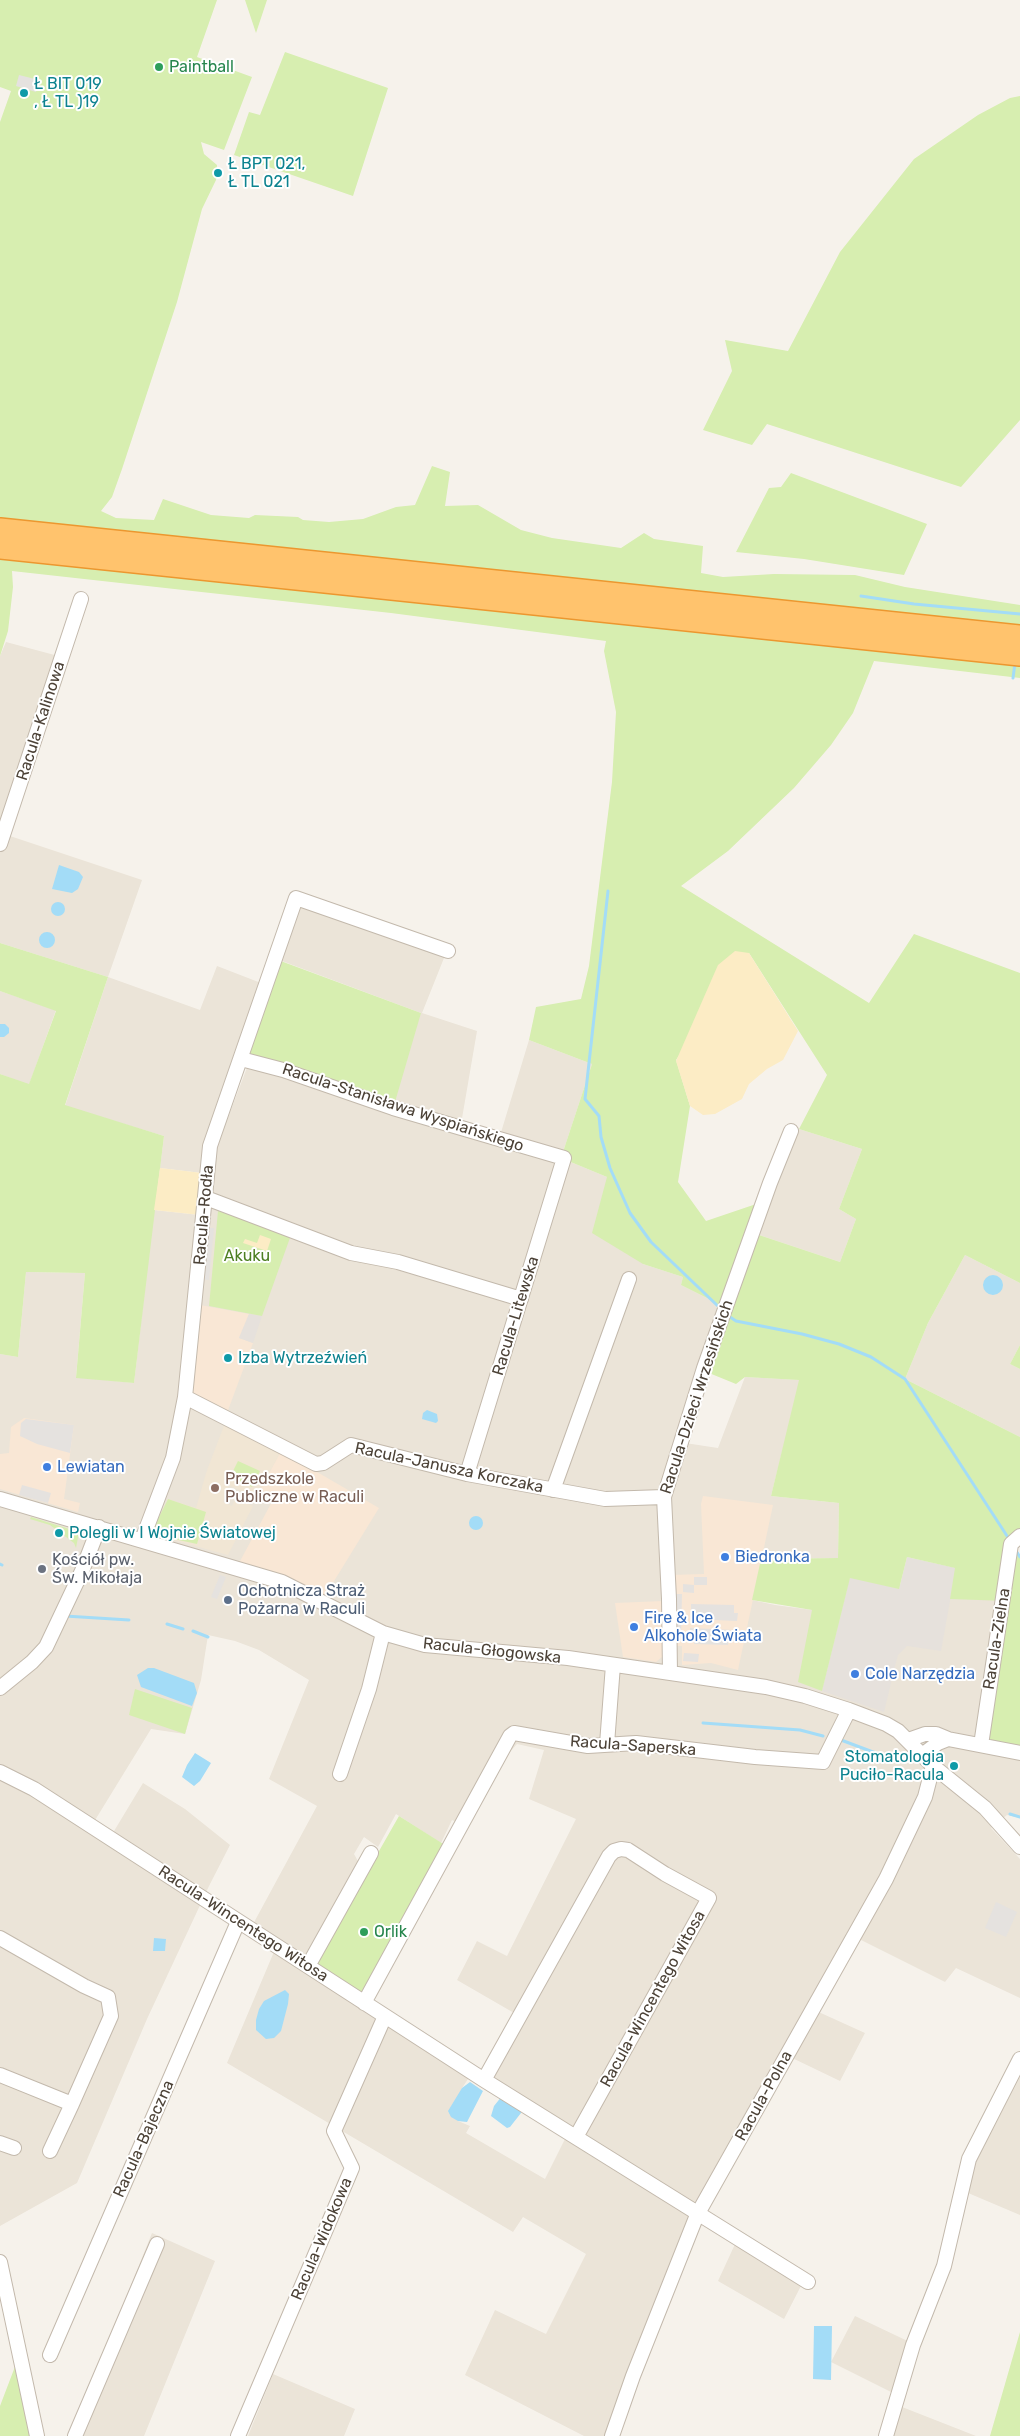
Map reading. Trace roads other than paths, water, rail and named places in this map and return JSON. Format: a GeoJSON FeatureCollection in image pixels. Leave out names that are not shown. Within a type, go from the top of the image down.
{"type":"FeatureCollection","features":[{"type":"Feature","properties":{"kind":"highway"},"geometry":{"type":"LineString","coordinates":[[0,529],[1020,655]]}},
{"type":"Feature","properties":{"kind":"highway"},"geometry":{"type":"LineString","coordinates":[[0,548],[427,583],[1020,636]]}},
{"type":"Feature","properties":{"kind":"street","name":"Racula-Kalinowa"},"geometry":{"type":"LineString","coordinates":[[0,844],[81,599]]}},
{"type":"Feature","properties":{"kind":"street","name":"Racula-Rodła"},"geometry":{"type":"LineString","coordinates":[[142,1540],[173,1458],[186,1397],[210,1146],[296,898],[448,951]]}},
{"type":"Feature","properties":{"kind":"street","name":"Racula-Stanisława Wyspiańskiego"},"geometry":{"type":"LineString","coordinates":[[241,1059],[283,1070],[393,1108],[564,1158]]}},
{"type":"Feature","properties":{"kind":"street","name":"Racula-Dzieci Wrzesińskich"},"geometry":{"type":"LineString","coordinates":[[670,1673],[670,1599],[664,1496],[704,1368],[770,1183],[791,1131]]}},
{"type":"Feature","properties":{"kind":"street","name":"Racula-Litewska"},"geometry":{"type":"LineString","coordinates":[[467,1474],[564,1158]]}},
{"type":"Feature","properties":{"kind":"street"},"geometry":{"type":"LineString","coordinates":[[206,1198],[351,1253],[398,1262],[521,1300]]}},
{"type":"Feature","properties":{"kind":"street","name":"Racula-Janusza Korczaka"},"geometry":{"type":"LineString","coordinates":[[553,1490],[629,1279]]}},
{"type":"Feature","properties":{"kind":"street","name":"Racula-Janusza Korczaka"},"geometry":{"type":"LineString","coordinates":[[186,1397],[316,1464],[323,1463],[351,1445],[467,1474],[605,1499],[664,1496]]}},
{"type":"Feature","properties":{"kind":"street","name":"Racula-Głogowska"},"geometry":{"type":"LineString","coordinates":[[0,1499],[285,1583],[383,1633],[425,1645],[532,1655],[670,1673],[784,1691],[849,1710],[886,1724],[908,1740],[934,1766],[985,1808],[1020,1847]]}},
{"type":"Feature","properties":{"kind":"street"},"geometry":{"type":"LineString","coordinates":[[0,1688],[32,1662],[46,1647],[82,1571],[99,1527]]}},
{"type":"Feature","properties":{"kind":"street","name":"Racula-Zielna"},"geometry":{"type":"LineString","coordinates":[[981,1746],[1015,1540]]}},
{"type":"Feature","properties":{"kind":"street"},"geometry":{"type":"LineString","coordinates":[[340,1774],[369,1690],[383,1633]]}},
{"type":"Feature","properties":{"kind":"street"},"geometry":{"type":"LineString","coordinates":[[607,1744],[613,1665]]}},
{"type":"Feature","properties":{"kind":"street","name":"Racula-Saperska"},"geometry":{"type":"LineString","coordinates":[[364,2003],[511,1735],[516,1732],[588,1746],[636,1743],[755,1757],[823,1762],[849,1710]]}},
{"type":"Feature","properties":{"kind":"street"},"geometry":{"type":"LineString","coordinates":[[908,1740],[925,1734],[936,1734],[948,1739],[1020,1753]]}},
{"type":"Feature","properties":{"kind":"street"},"geometry":{"type":"LineString","coordinates":[[922,1755],[938,1743],[948,1739]]}},
{"type":"Feature","properties":{"kind":"street","name":"Racula-Polna"},"geometry":{"type":"LineString","coordinates":[[612,2436],[633,2376],[697,2215],[886,1879],[926,1797],[934,1766]]}},
{"type":"Feature","properties":{"kind":"street","name":"Racula-Wincentego Witosa"},"geometry":{"type":"LineString","coordinates":[[0,1772],[34,1789],[484,2080],[697,2215],[808,2282]]}},
{"type":"Feature","properties":{"kind":"street","name":"Racula-Wincentego Witosa"},"geometry":{"type":"LineString","coordinates":[[484,2080],[609,1856],[621,1849],[628,1850],[709,1898],[576,2137]]}},
{"type":"Feature","properties":{"kind":"street"},"geometry":{"type":"LineString","coordinates":[[308,1966],[370,1853]]}},
{"type":"Feature","properties":{"kind":"street","name":"Racula-Bajeczna"},"geometry":{"type":"LineString","coordinates":[[50,2355],[238,1922]]}},
{"type":"Feature","properties":{"kind":"street"},"geometry":{"type":"LineString","coordinates":[[0,1938],[84,1986],[108,1997],[111,2016],[50,2151]]}},
{"type":"Feature","properties":{"kind":"street","name":"Racula-Widokowa"},"geometry":{"type":"LineString","coordinates":[[238,2436],[352,2168],[334,2132],[385,2016]]}},
{"type":"Feature","properties":{"kind":"street"},"geometry":{"type":"LineString","coordinates":[[886,2436],[913,2345],[944,2266],[969,2158],[1020,2059]]}},
{"type":"Feature","properties":{"kind":"street"},"geometry":{"type":"LineString","coordinates":[[0,2075],[72,2104]]}},
{"type":"Feature","properties":{"kind":"street"},"geometry":{"type":"LineString","coordinates":[[0,2143],[14,2148]]}},
{"type":"Feature","properties":{"kind":"street"},"geometry":{"type":"LineString","coordinates":[[75,2436],[157,2244]]}},
{"type":"Feature","properties":{"kind":"street"},"geometry":{"type":"LineString","coordinates":[[0,2262],[37,2436]]}},
{"type":"Feature","properties":{"kind":"water"},"geometry":{"type":"Polygon","coordinates":[[[59,865],[79,872],[83,877],[78,889],[72,893],[52,889],[59,865]]]}},
{"type":"Feature","properties":{"kind":"water"},"geometry":{"type":"Polygon","coordinates":[[[55,902],[61,902],[65,909],[61,916],[55,916],[51,912],[51,906],[55,902]]]}},
{"type":"Feature","properties":{"kind":"water"},"geometry":{"type":"Polygon","coordinates":[[[44,932],[50,932],[55,937],[53,946],[44,948],[39,943],[39,937],[44,932]]]}},
{"type":"Feature","properties":{"kind":"water"},"geometry":{"type":"Polygon","coordinates":[[[0,1024],[5,1024],[9,1028],[9,1033],[4,1037],[0,1037],[0,1024]]]}},
{"type":"Feature","properties":{"kind":"water"},"geometry":{"type":"Polygon","coordinates":[[[993,1275],[1000,1278],[1003,1285],[1000,1292],[993,1295],[986,1292],[983,1285],[986,1278],[993,1275]]]}},
{"type":"Feature","properties":{"kind":"water"},"geometry":{"type":"Polygon","coordinates":[[[427,1410],[437,1414],[438,1421],[436,1423],[422,1419],[423,1413],[427,1410]]]}},
{"type":"Feature","properties":{"kind":"water"},"geometry":{"type":"Polygon","coordinates":[[[476,1516],[481,1518],[483,1523],[481,1528],[476,1530],[471,1528],[469,1523],[471,1518],[476,1516]]]}},
{"type":"Feature","properties":{"kind":"water"},"geometry":{"type":"Polygon","coordinates":[[[148,1668],[154,1668],[194,1683],[197,1693],[192,1706],[141,1687],[137,1675],[148,1668]]]}},
{"type":"Feature","properties":{"kind":"water"},"geometry":{"type":"Polygon","coordinates":[[[195,1753],[211,1763],[200,1781],[194,1786],[182,1777],[195,1753]]]}},
{"type":"Feature","properties":{"kind":"water"},"geometry":{"type":"Polygon","coordinates":[[[154,1938],[166,1939],[165,1951],[153,1951],[154,1938]]]}},
{"type":"Feature","properties":{"kind":"water"},"geometry":{"type":"Polygon","coordinates":[[[285,1990],[289,1994],[281,2031],[274,2038],[266,2039],[256,2030],[259,2009],[264,2001],[285,1990]]]}},
{"type":"Feature","properties":{"kind":"water"},"geometry":{"type":"Polygon","coordinates":[[[470,2082],[483,2091],[467,2122],[458,2121],[451,2117],[448,2111],[462,2088],[470,2082]]]}},
{"type":"Feature","properties":{"kind":"water"},"geometry":{"type":"Polygon","coordinates":[[[502,2096],[521,2108],[521,2113],[510,2127],[507,2128],[491,2116],[494,2106],[502,2096]]]}},
{"type":"Feature","properties":{"kind":"water"},"geometry":{"type":"Polygon","coordinates":[[[814,2326],[832,2326],[831,2380],[813,2379],[814,2326]]]}},
{"type":"Feature","properties":{"kind":"waterway"},"geometry":{"type":"LineString","coordinates":[[861,596],[914,604],[1020,614]]}},
{"type":"Feature","properties":{"kind":"waterway"},"geometry":{"type":"LineString","coordinates":[[1013,678],[1015,663]]}},
{"type":"Feature","properties":{"kind":"waterway"},"geometry":{"type":"LineString","coordinates":[[608,891],[585,1099],[599,1116],[601,1137],[610,1168],[630,1213],[651,1242],[721,1309]]}},
{"type":"Feature","properties":{"kind":"waterway"},"geometry":{"type":"LineString","coordinates":[[727,1315],[736,1321],[802,1334],[839,1344],[871,1357],[905,1379],[1009,1539]]}},
{"type":"Feature","properties":{"kind":"waterway"},"geometry":{"type":"LineString","coordinates":[[1015,1549],[1020,1557]]}},
{"type":"Feature","properties":{"kind":"waterway"},"geometry":{"type":"LineString","coordinates":[[65,1616],[129,1620]]}},
{"type":"Feature","properties":{"kind":"waterway"},"geometry":{"type":"LineString","coordinates":[[167,1624],[183,1629]]}},
{"type":"Feature","properties":{"kind":"waterway"},"geometry":{"type":"LineString","coordinates":[[193,1631],[208,1637]]}},
{"type":"Feature","properties":{"kind":"waterway"},"geometry":{"type":"LineString","coordinates":[[703,1723],[800,1730],[823,1736]]}},
{"type":"Feature","properties":{"kind":"waterway"},"geometry":{"type":"LineString","coordinates":[[841,1740],[889,1758]]}},
{"type":"Feature","properties":{"kind":"waterway"},"geometry":{"type":"LineString","coordinates":[[1010,1814],[1020,1817]]}},
{"type":"Feature","properties":{"kind":"place","name":"Paintball"},"geometry":{"type":"Point","coordinates":[159,67]}},
{"type":"Feature","properties":{"kind":"place","name":"Ł BIT 019 , Ł TL )19"},"geometry":{"type":"Point","coordinates":[24,93]}},
{"type":"Feature","properties":{"kind":"place","name":"Ł BPT 021, Ł TL 021"},"geometry":{"type":"Point","coordinates":[218,173]}},
{"type":"Feature","properties":{"kind":"place","name":"Izba Wytrzeźwień"},"geometry":{"type":"Point","coordinates":[228,1358]}},
{"type":"Feature","properties":{"kind":"place","name":"Lewiatan"},"geometry":{"type":"Point","coordinates":[47,1467]}},
{"type":"Feature","properties":{"kind":"place","name":"Przedszkole Publiczne w Raculi"},"geometry":{"type":"Point","coordinates":[215,1488]}},
{"type":"Feature","properties":{"kind":"place","name":"Polegli w I Wojnie Światowej"},"geometry":{"type":"Point","coordinates":[59,1533]}},
{"type":"Feature","properties":{"kind":"place","name":"Biedronka"},"geometry":{"type":"Point","coordinates":[725,1557]}},
{"type":"Feature","properties":{"kind":"place","name":"Kościół pw. Św. Mikołaja"},"geometry":{"type":"Point","coordinates":[42,1569]}},
{"type":"Feature","properties":{"kind":"place","name":"Ochotnicza Straż Pożarna w Raculi"},"geometry":{"type":"Point","coordinates":[228,1600]}},
{"type":"Feature","properties":{"kind":"place","name":"Fire & Ice Alkohole Świata"},"geometry":{"type":"Point","coordinates":[634,1627]}},
{"type":"Feature","properties":{"kind":"place","name":"Cole Narzędzia"},"geometry":{"type":"Point","coordinates":[855,1674]}},
{"type":"Feature","properties":{"kind":"place","name":"Stomatologia Puciło-Racula"},"geometry":{"type":"Point","coordinates":[954,1766]}},
{"type":"Feature","properties":{"kind":"place","name":"Orlik"},"geometry":{"type":"Point","coordinates":[364,1932]}},
{"type":"Feature","properties":{"kind":"park label","name":"Akuku"},"geometry":{"type":"Point","coordinates":[247,1256]}}]}
